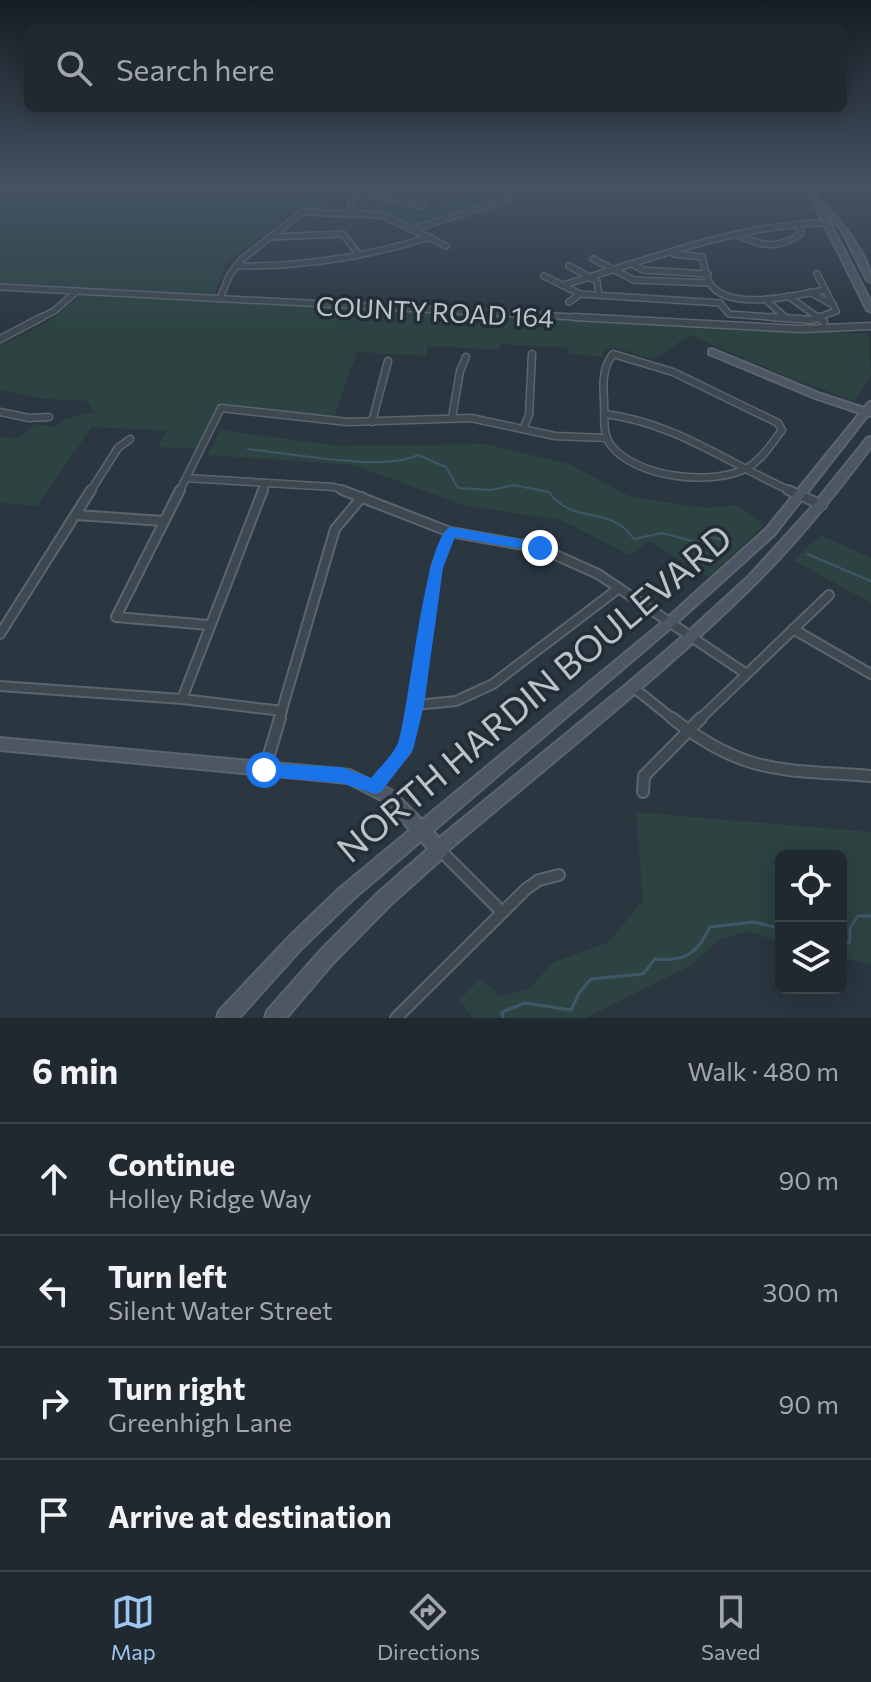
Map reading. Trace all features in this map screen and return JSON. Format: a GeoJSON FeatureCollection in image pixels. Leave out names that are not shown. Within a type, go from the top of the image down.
{"type":"FeatureCollection","features":[{"type":"Feature","properties":{"kind":"street"},"geometry":{"type":"LineString","coordinates":[[220,299],[236,266],[275,234]]}},
{"type":"Feature","properties":{"kind":"street"},"geometry":{"type":"LineString","coordinates":[[270,237],[343,234],[359,255]]}},
{"type":"Feature","properties":{"kind":"street"},"geometry":{"type":"LineString","coordinates":[[423,234],[446,246]]}},
{"type":"Feature","properties":{"kind":"street"},"geometry":{"type":"LineString","coordinates":[[736,234],[756,245],[768,246],[795,240],[801,234]]}},
{"type":"Feature","properties":{"kind":"street"},"geometry":{"type":"LineString","coordinates":[[563,285],[739,234]]}},
{"type":"Feature","properties":{"kind":"street"},"geometry":{"type":"LineString","coordinates":[[832,234],[871,310]]}},
{"type":"Feature","properties":{"kind":"street"},"geometry":{"type":"LineString","coordinates":[[847,234],[871,280]]}},
{"type":"Feature","properties":{"kind":"street"},"geometry":{"type":"LineString","coordinates":[[236,266],[274,266],[359,255],[430,237]]}},
{"type":"Feature","properties":{"kind":"street"},"geometry":{"type":"LineString","coordinates":[[670,253],[702,257],[709,283]]}},
{"type":"Feature","properties":{"kind":"street"},"geometry":{"type":"LineString","coordinates":[[844,257],[871,258]]}},
{"type":"Feature","properties":{"kind":"street"},"geometry":{"type":"LineString","coordinates":[[593,259],[634,280],[709,283],[723,295],[766,300],[825,290]]}},
{"type":"Feature","properties":{"kind":"street"},"geometry":{"type":"LineString","coordinates":[[634,265],[643,270],[708,274]]}},
{"type":"Feature","properties":{"kind":"street"},"geometry":{"type":"LineString","coordinates":[[569,266],[597,281],[599,295]]}},
{"type":"Feature","properties":{"kind":"street"},"geometry":{"type":"LineString","coordinates":[[544,276],[580,294],[720,303],[729,314],[822,320],[836,311],[817,274]]}},
{"type":"Feature","properties":{"kind":"street"},"geometry":{"type":"LineString","coordinates":[[634,280],[638,298]]}},
{"type":"Feature","properties":{"kind":"street"},"geometry":{"type":"LineString","coordinates":[[678,282],[681,300]]}},
{"type":"Feature","properties":{"kind":"street","name":"COUNTY ROAD 164"},"geometry":{"type":"LineString","coordinates":[[0,287],[801,329],[871,326]]}},
{"type":"Feature","properties":{"kind":"street"},"geometry":{"type":"LineString","coordinates":[[0,339],[54,311],[77,291]]}},
{"type":"Feature","properties":{"kind":"street"},"geometry":{"type":"LineString","coordinates":[[810,292],[833,305]]}},
{"type":"Feature","properties":{"kind":"street"},"geometry":{"type":"LineString","coordinates":[[569,302],[580,294]]}},
{"type":"Feature","properties":{"kind":"street"},"geometry":{"type":"LineString","coordinates":[[720,303],[723,295]]}},
{"type":"Feature","properties":{"kind":"street"},"geometry":{"type":"LineString","coordinates":[[788,296],[822,320]]}},
{"type":"Feature","properties":{"kind":"street"},"geometry":{"type":"LineString","coordinates":[[766,300],[786,318]]}},
{"type":"Feature","properties":{"kind":"street"},"geometry":{"type":"LineString","coordinates":[[712,352],[868,415]]}},
{"type":"Feature","properties":{"kind":"street"},"geometry":{"type":"LineString","coordinates":[[524,427],[529,415],[532,354]]}},
{"type":"Feature","properties":{"kind":"street"},"geometry":{"type":"LineString","coordinates":[[613,354],[656,366],[781,426],[782,430],[745,469],[702,477],[656,472],[622,456],[606,438],[605,414],[603,378],[613,354]]}},
{"type":"Feature","properties":{"kind":"street"},"geometry":{"type":"LineString","coordinates":[[452,418],[460,371],[466,357]]}},
{"type":"Feature","properties":{"kind":"street"},"geometry":{"type":"LineString","coordinates":[[372,422],[388,361]]}},
{"type":"Feature","properties":{"kind":"street"},"geometry":{"type":"LineString","coordinates":[[209,625],[116,617],[221,408],[318,421],[491,420],[572,438],[606,438]]}},
{"type":"Feature","properties":{"kind":"street"},"geometry":{"type":"LineString","coordinates":[[0,412],[29,418],[49,417]]}},
{"type":"Feature","properties":{"kind":"street"},"geometry":{"type":"LineString","coordinates":[[605,414],[637,417],[667,426],[709,446],[745,469],[822,505]]}},
{"type":"Feature","properties":{"kind":"street","name":"NORTH HARDIN BOULEVARD"},"geometry":{"type":"LineString","coordinates":[[226,1018],[326,913],[669,623],[770,532],[868,415]]}},
{"type":"Feature","properties":{"kind":"street"},"geometry":{"type":"LineString","coordinates":[[0,634],[118,448],[130,439]]}},
{"type":"Feature","properties":{"kind":"street","name":"NORTH HARDIN BOULEVARD"},"geometry":{"type":"LineString","coordinates":[[274,1018],[320,963],[440,850],[752,579],[822,505],[871,440]]}},
{"type":"Feature","properties":{"kind":"street"},"geometry":{"type":"LineString","coordinates":[[186,478],[334,487],[450,532],[540,548],[570,559],[619,588],[745,673]]}},
{"type":"Feature","properties":{"kind":"street"},"geometry":{"type":"LineString","coordinates":[[182,699],[266,483]]}},
{"type":"Feature","properties":{"kind":"street"},"geometry":{"type":"LineString","coordinates":[[264,770],[335,529],[362,497]]}},
{"type":"Feature","properties":{"kind":"street"},"geometry":{"type":"LineString","coordinates":[[77,515],[164,521]]}},
{"type":"Feature","properties":{"kind":"street"},"geometry":{"type":"LineString","coordinates":[[375,787],[405,750],[436,568],[450,532]]}},
{"type":"Feature","properties":{"kind":"street"},"geometry":{"type":"LineString","coordinates":[[415,705],[456,701],[493,684],[619,588]]}},
{"type":"Feature","properties":{"kind":"street"},"geometry":{"type":"LineString","coordinates":[[643,792],[644,776],[745,673],[829,595]]}},
{"type":"Feature","properties":{"kind":"street"},"geometry":{"type":"LineString","coordinates":[[793,629],[871,674]]}},
{"type":"Feature","properties":{"kind":"street"},"geometry":{"type":"LineString","coordinates":[[0,686],[182,699],[282,711]]}},
{"type":"Feature","properties":{"kind":"street"},"geometry":{"type":"LineString","coordinates":[[632,686],[689,730],[741,761],[770,767],[871,776]]}},
{"type":"Feature","properties":{"kind":"street"},"geometry":{"type":"LineString","coordinates":[[0,744],[341,775],[375,787],[501,911]]}},
{"type":"Feature","properties":{"kind":"street"},"geometry":{"type":"LineString","coordinates":[[396,1018],[501,911],[532,884],[559,875]]}},
{"type":"Feature","properties":{"kind":"green space"},"geometry":{"type":"Polygon","coordinates":[[[0,234],[265,234],[225,264],[215,294],[210,296],[0,284],[0,234]]]}},
{"type":"Feature","properties":{"kind":"green space"},"geometry":{"type":"Polygon","coordinates":[[[83,294],[869,334],[871,376],[855,401],[788,377],[690,335],[654,359],[616,348],[604,349],[603,357],[569,354],[568,348],[500,344],[499,350],[428,346],[426,356],[357,352],[334,418],[219,404],[196,449],[158,447],[166,431],[92,427],[37,506],[0,503],[0,436],[17,439],[35,424],[55,427],[65,419],[94,412],[88,401],[44,399],[0,390],[0,346],[46,323],[83,294]]]}},
{"type":"Feature","properties":{"kind":"green space"},"geometry":{"type":"Polygon","coordinates":[[[220,430],[340,446],[485,444],[569,464],[631,497],[707,508],[736,505],[764,525],[709,577],[649,541],[630,555],[561,520],[466,506],[353,465],[207,455],[220,430]]]}},
{"type":"Feature","properties":{"kind":"green space"},"geometry":{"type":"Polygon","coordinates":[[[821,535],[871,558],[871,603],[793,560],[821,535]]]}},
{"type":"Feature","properties":{"kind":"green space"},"geometry":{"type":"Polygon","coordinates":[[[636,812],[871,832],[871,964],[847,959],[847,850],[775,850],[775,941],[749,931],[720,939],[690,966],[586,1018],[474,1018],[458,1001],[481,978],[500,996],[529,989],[552,963],[609,942],[643,900],[636,812]]]}},
{"type":"Feature","properties":{"kind":"waterway"},"geometry":{"type":"LineString","coordinates":[[248,449],[360,462],[403,460],[418,455],[446,467],[458,488],[492,490],[513,485],[549,492],[569,509],[614,522],[634,539],[662,533],[696,542],[710,537],[732,542]]}},
{"type":"Feature","properties":{"kind":"waterway"},"geometry":{"type":"LineString","coordinates":[[807,554],[871,581]]}},
{"type":"Feature","properties":{"kind":"waterway"},"geometry":{"type":"LineString","coordinates":[[847,943],[850,942],[850,928],[858,916],[871,916]]}},
{"type":"Feature","properties":{"kind":"waterway"},"geometry":{"type":"LineString","coordinates":[[503,1018],[502,1012],[525,1003],[571,1010],[579,993],[591,979],[643,974],[655,959],[674,959],[689,954],[700,944],[710,927],[754,922],[775,927]]}},
{"type":"Feature","properties":{"kind":"route"},"geometry":{"type":"LineString","coordinates":[[264,770],[341,775],[375,787],[405,750],[436,568],[450,532],[540,548]]}}]}
